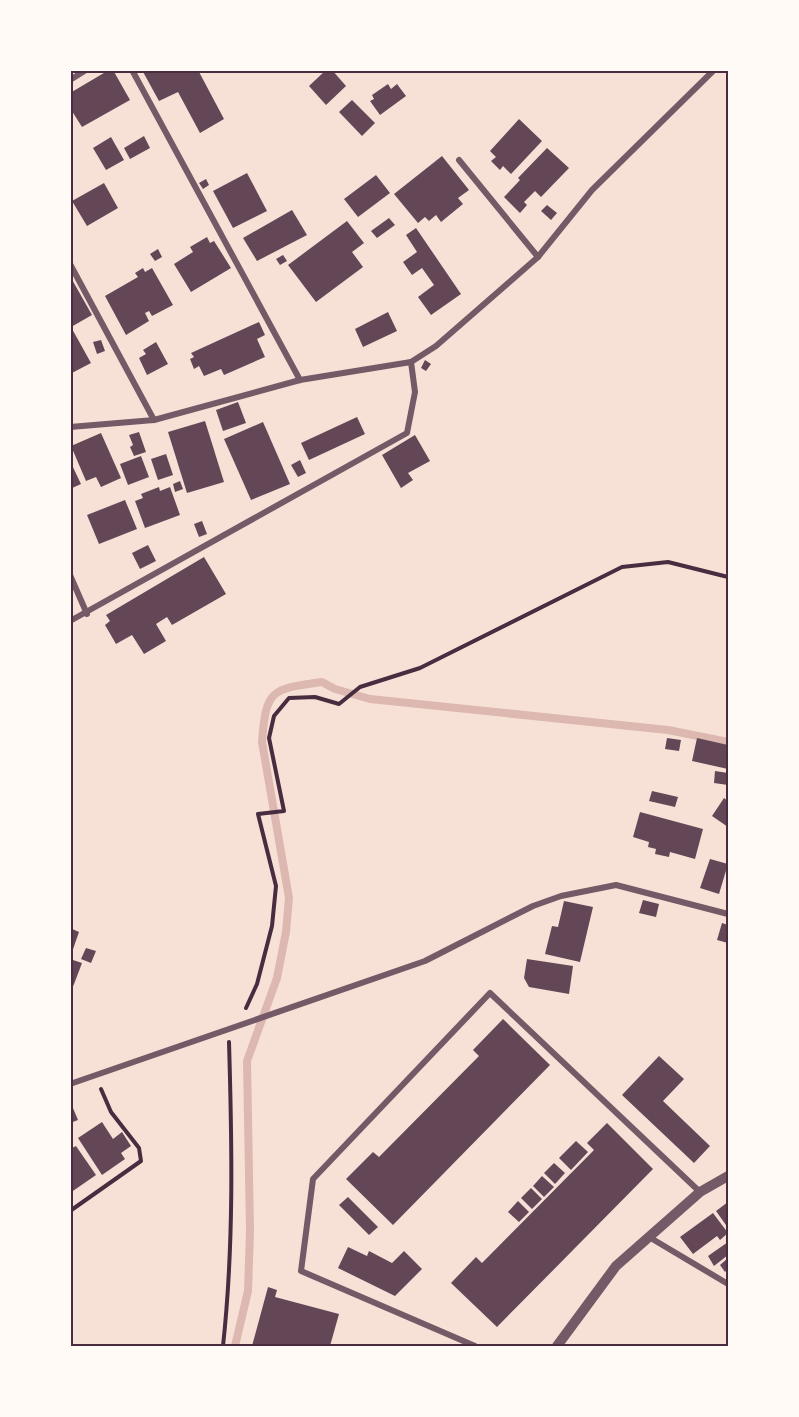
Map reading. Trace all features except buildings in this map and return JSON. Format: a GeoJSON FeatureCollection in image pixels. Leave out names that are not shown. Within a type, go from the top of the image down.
{"type":"FeatureCollection","features":[{"type":"Feature","properties":{"kind":"street"},"geometry":{"type":"LineString","coordinates":[[70,80],[86,70]]}},
{"type":"Feature","properties":{"kind":"street"},"geometry":{"type":"LineString","coordinates":[[132,70],[300,380]]}},
{"type":"Feature","properties":{"kind":"street"},"geometry":{"type":"LineString","coordinates":[[70,427],[154,420],[300,380],[411,362],[436,346],[538,257],[592,189],[714,70]]}},
{"type":"Feature","properties":{"kind":"street"},"geometry":{"type":"LineString","coordinates":[[459,160],[538,257]]}},
{"type":"Feature","properties":{"kind":"street"},"geometry":{"type":"LineString","coordinates":[[70,264],[154,420]]}},
{"type":"Feature","properties":{"kind":"street"},"geometry":{"type":"LineString","coordinates":[[70,621],[87,614],[407,433],[415,392],[411,362]]}},
{"type":"Feature","properties":{"kind":"street"},"geometry":{"type":"LineString","coordinates":[[70,575],[87,614]]}},
{"type":"Feature","properties":{"kind":"street"},"geometry":{"type":"LineString","coordinates":[[70,1084],[425,961],[533,906],[561,896],[616,885],[729,914]]}},
{"type":"Feature","properties":{"kind":"street"},"geometry":{"type":"LineString","coordinates":[[474,1347],[301,1271],[313,1179],[490,993],[700,1192]]}},
{"type":"Feature","properties":{"kind":"street"},"geometry":{"type":"LineString","coordinates":[[557,1347],[616,1266],[700,1192],[729,1176]]}},
{"type":"Feature","properties":{"kind":"street"},"geometry":{"type":"LineString","coordinates":[[649,1237],[729,1284]]}},
{"type":"Feature","properties":{"kind":"path"},"geometry":{"type":"LineString","coordinates":[[237,1026],[257,984],[272,926],[276,886],[258,814],[284,811],[269,738],[274,716],[289,698],[315,697],[339,704],[360,687],[420,668],[622,567],[668,562],[729,577]]}},
{"type":"Feature","properties":{"kind":"path"},"geometry":{"type":"LineString","coordinates":[[224,1347],[230,1289],[231,1243],[229,1030]]}},
{"type":"Feature","properties":{"kind":"path"},"geometry":{"type":"LineString","coordinates":[[70,1211],[141,1161],[139,1148],[111,1112],[96,1076]]}},
{"type":"Feature","properties":{"kind":"waterway"},"geometry":{"type":"LineString","coordinates":[[235,1346],[248,1291],[250,1231],[247,1061],[277,978],[286,932],[289,898],[262,742],[266,711],[274,695],[292,687],[322,682],[335,689],[370,699],[668,730],[728,742]]}}]}
